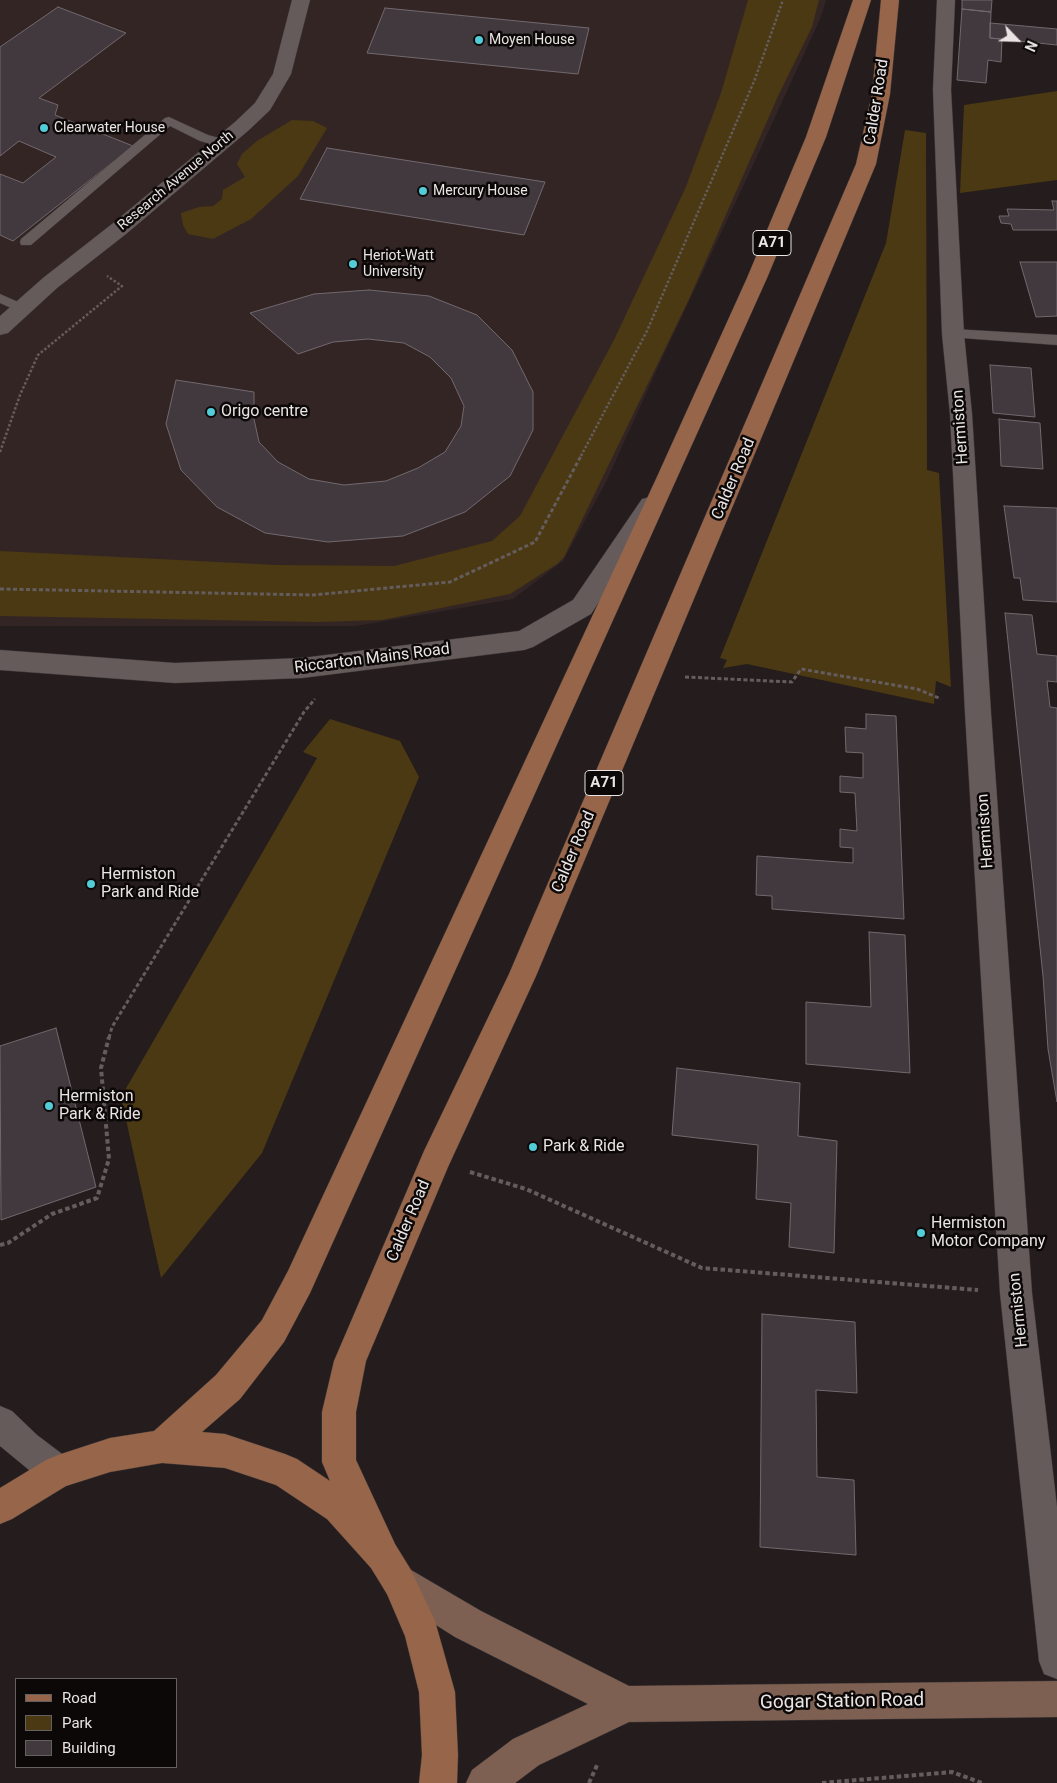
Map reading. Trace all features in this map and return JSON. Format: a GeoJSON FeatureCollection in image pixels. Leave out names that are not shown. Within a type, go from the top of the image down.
{"type":"FeatureCollection","features":[{"type":"Feature","properties":{"kind":"main road","name":"A71"},"geometry":{"type":"LineString","coordinates":[[162,1446],[228,1387],[273,1331],[299,1282],[667,479],[757,278],[816,137],[862,0]]}},
{"type":"Feature","properties":{"kind":"main road","name":"Calder Road"},"geometry":{"type":"LineString","coordinates":[[438,1783],[440,1755],[437,1692],[422,1634],[339,1462],[339,1412],[350,1360],[435,1161],[522,976],[866,164],[881,94],[890,0]]}},
{"type":"Feature","properties":{"kind":"main road"},"geometry":{"type":"LineString","coordinates":[[0,1507],[58,1472],[110,1454],[162,1446],[225,1451],[285,1471],[339,1507],[391,1569]]}},
{"type":"Feature","properties":{"kind":"street","name":"Research Avenue North"},"geometry":{"type":"LineString","coordinates":[[0,328],[20,308],[222,143],[263,106],[282,74],[301,0]]}},
{"type":"Feature","properties":{"kind":"street","name":"Hermiston"},"geometry":{"type":"LineString","coordinates":[[946,0],[942,90],[953,334],[961,414],[978,713],[1016,1292],[1057,1661]]}},
{"type":"Feature","properties":{"kind":"street","name":"Riccarton Mains Road"},"geometry":{"type":"LineString","coordinates":[[0,660],[175,673],[302,668],[524,640],[582,607],[667,479]]}},
{"type":"Feature","properties":{"kind":"street"},"geometry":{"type":"LineString","coordinates":[[0,1423],[25,1447],[58,1472]]}},
{"type":"Feature","properties":{"kind":"street","name":"Gogar Station Road"},"geometry":{"type":"LineString","coordinates":[[391,1569],[468,1624],[627,1704]]}},
{"type":"Feature","properties":{"kind":"street","name":"Gogar Station Road"},"geometry":{"type":"LineString","coordinates":[[485,1783],[526,1752],[627,1704],[1057,1699]]}},
{"type":"Feature","properties":{"kind":"lane"},"geometry":{"type":"LineString","coordinates":[[26,242],[170,121],[204,138],[222,143]]}},
{"type":"Feature","properties":{"kind":"lane"},"geometry":{"type":"LineString","coordinates":[[0,298],[20,308]]}},
{"type":"Feature","properties":{"kind":"lane"},"geometry":{"type":"LineString","coordinates":[[953,334],[1057,340]]}},
{"type":"Feature","properties":{"kind":"path"},"geometry":{"type":"LineString","coordinates":[[0,589],[313,595],[450,582],[536,542],[647,330],[754,79],[783,0]]}},
{"type":"Feature","properties":{"kind":"path"},"geometry":{"type":"LineString","coordinates":[[0,1245],[8,1243],[52,1214],[97,1198],[109,1159],[101,1068],[112,1027],[304,712],[318,695]]}},
{"type":"Feature","properties":{"kind":"path"},"geometry":{"type":"LineString","coordinates":[[435,1161],[526,1189],[702,1268],[1016,1292]]}},
{"type":"Feature","properties":{"kind":"path"},"geometry":{"type":"LineString","coordinates":[[822,1783],[952,1772],[982,1783]]}},
{"type":"Feature","properties":{"kind":"shaded area","name":"Heriot-Watt University"},"geometry":{"type":"Polygon","coordinates":[[[0,0],[826,0],[821,17],[606,482],[563,561],[513,599],[356,626],[0,626],[0,0]]]}},
{"type":"Feature","properties":{"kind":"green space"},"geometry":{"type":"Polygon","coordinates":[[[748,0],[819,0],[812,27],[778,96],[689,299],[564,557],[557,564],[510,594],[382,620],[317,622],[0,616],[0,551],[277,565],[394,566],[492,541],[520,516],[614,340],[685,189],[721,93],[748,0]]]}},
{"type":"Feature","properties":{"kind":"green space"},"geometry":{"type":"Polygon","coordinates":[[[1057,91],[1057,180],[960,193],[964,105],[1057,91]]]}},
{"type":"Feature","properties":{"kind":"green space"},"geometry":{"type":"Polygon","coordinates":[[[292,120],[313,121],[327,128],[298,176],[251,219],[213,239],[188,234],[183,225],[181,213],[199,207],[213,206],[222,199],[223,190],[245,177],[237,164],[242,154],[257,141],[292,120]]]}},
{"type":"Feature","properties":{"kind":"green space"},"geometry":{"type":"Polygon","coordinates":[[[905,130],[926,133],[927,470],[939,473],[951,687],[936,681],[934,704],[747,664],[723,668],[727,660],[720,658],[886,243],[905,130]]]}},
{"type":"Feature","properties":{"kind":"green space"},"geometry":{"type":"Polygon","coordinates":[[[330,719],[400,741],[419,777],[262,1153],[161,1278],[121,1097],[317,758],[303,752],[330,719]]]}},
{"type":"Feature","properties":{"kind":"building"},"geometry":{"type":"Polygon","coordinates":[[[962,0],[992,0],[991,12],[962,9],[962,0]]]}},
{"type":"Feature","properties":{"kind":"building","name":"Clearwater House"},"geometry":{"type":"Polygon","coordinates":[[[58,7],[126,33],[39,98],[58,105],[55,115],[133,146],[13,241],[0,235],[0,174],[23,183],[56,157],[19,141],[0,156],[0,47],[58,7]]]}},
{"type":"Feature","properties":{"kind":"building","name":"Moyen House"},"geometry":{"type":"Polygon","coordinates":[[[385,8],[589,28],[578,74],[367,53],[385,8]]]}},
{"type":"Feature","properties":{"kind":"building"},"geometry":{"type":"Polygon","coordinates":[[[962,9],[991,12],[990,38],[1002,39],[1001,62],[988,60],[986,83],[957,80],[962,9]]]}},
{"type":"Feature","properties":{"kind":"building"},"geometry":{"type":"Polygon","coordinates":[[[990,23],[1057,29],[1057,45],[990,38],[990,23]]]}},
{"type":"Feature","properties":{"kind":"building","name":"Mercury House"},"geometry":{"type":"Polygon","coordinates":[[[327,148],[545,182],[524,235],[300,199],[327,148]]]}},
{"type":"Feature","properties":{"kind":"building"},"geometry":{"type":"Polygon","coordinates":[[[1052,201],[1057,201],[1057,230],[1013,230],[1011,224],[1001,223],[999,216],[1009,216],[1007,209],[1054,210],[1052,201]]]}},
{"type":"Feature","properties":{"kind":"building"},"geometry":{"type":"Polygon","coordinates":[[[1020,262],[1057,262],[1057,316],[1036,317],[1020,262]]]}},
{"type":"Feature","properties":{"kind":"building","name":"Origo centre"},"geometry":{"type":"Polygon","coordinates":[[[369,290],[429,296],[477,315],[512,350],[533,392],[533,430],[510,476],[465,512],[403,536],[328,542],[265,533],[217,507],[181,470],[166,424],[176,380],[254,392],[254,419],[259,442],[278,462],[309,479],[344,485],[386,481],[418,468],[445,452],[461,426],[464,406],[451,378],[430,357],[404,343],[368,339],[333,342],[298,354],[250,313],[314,294],[369,290]]]}},
{"type":"Feature","properties":{"kind":"building"},"geometry":{"type":"Polygon","coordinates":[[[990,365],[1031,368],[1035,417],[993,413],[990,365]]]}},
{"type":"Feature","properties":{"kind":"building"},"geometry":{"type":"Polygon","coordinates":[[[999,419],[1040,423],[1043,469],[1001,466],[999,419]]]}},
{"type":"Feature","properties":{"kind":"building"},"geometry":{"type":"Polygon","coordinates":[[[1004,506],[1057,508],[1057,602],[1023,600],[1020,578],[1014,578],[1004,506]]]}},
{"type":"Feature","properties":{"kind":"building"},"geometry":{"type":"Polygon","coordinates":[[[1005,613],[1032,615],[1037,654],[1057,656],[1057,682],[1047,681],[1050,707],[1057,708],[1057,1102],[1048,1049],[1043,976],[1005,613]]]}},
{"type":"Feature","properties":{"kind":"building"},"geometry":{"type":"Polygon","coordinates":[[[866,714],[896,716],[904,919],[772,909],[772,896],[756,895],[757,856],[853,863],[853,848],[840,847],[840,829],[857,831],[855,793],[840,792],[840,776],[863,778],[863,753],[846,752],[845,727],[866,729],[866,714]]]}},
{"type":"Feature","properties":{"kind":"building"},"geometry":{"type":"Polygon","coordinates":[[[869,932],[905,935],[910,1073],[806,1064],[806,1002],[871,1007],[869,932]]]}},
{"type":"Feature","properties":{"kind":"building"},"geometry":{"type":"Polygon","coordinates":[[[56,1028],[96,1187],[1,1220],[0,1046],[56,1028]]]}},
{"type":"Feature","properties":{"kind":"building"},"geometry":{"type":"Polygon","coordinates":[[[677,1068],[800,1083],[798,1136],[837,1141],[834,1253],[789,1247],[791,1203],[756,1199],[758,1145],[672,1135],[677,1068]]]}},
{"type":"Feature","properties":{"kind":"building"},"geometry":{"type":"Polygon","coordinates":[[[762,1314],[855,1322],[857,1393],[816,1390],[817,1477],[854,1480],[856,1555],[760,1547],[762,1314]]]}},
{"type":"Feature","properties":{"kind":"place","name":"Moyen House"},"geometry":{"type":"Point","coordinates":[479,40]}},
{"type":"Feature","properties":{"kind":"place","name":"Clearwater House"},"geometry":{"type":"Point","coordinates":[44,128]}},
{"type":"Feature","properties":{"kind":"place","name":"Mercury House"},"geometry":{"type":"Point","coordinates":[423,191]}},
{"type":"Feature","properties":{"kind":"place","name":"Heriot-Watt University"},"geometry":{"type":"Point","coordinates":[353,264]}},
{"type":"Feature","properties":{"kind":"place","name":"Origo centre"},"geometry":{"type":"Point","coordinates":[211,412]}},
{"type":"Feature","properties":{"kind":"place","name":"Hermiston Park and Ride"},"geometry":{"type":"Point","coordinates":[91,884]}},
{"type":"Feature","properties":{"kind":"place","name":"Hermiston Park & Ride"},"geometry":{"type":"Point","coordinates":[49,1106]}},
{"type":"Feature","properties":{"kind":"place","name":"Park & Ride"},"geometry":{"type":"Point","coordinates":[533,1147]}},
{"type":"Feature","properties":{"kind":"place","name":"Hermiston Motor Company"},"geometry":{"type":"Point","coordinates":[921,1233]}}]}
